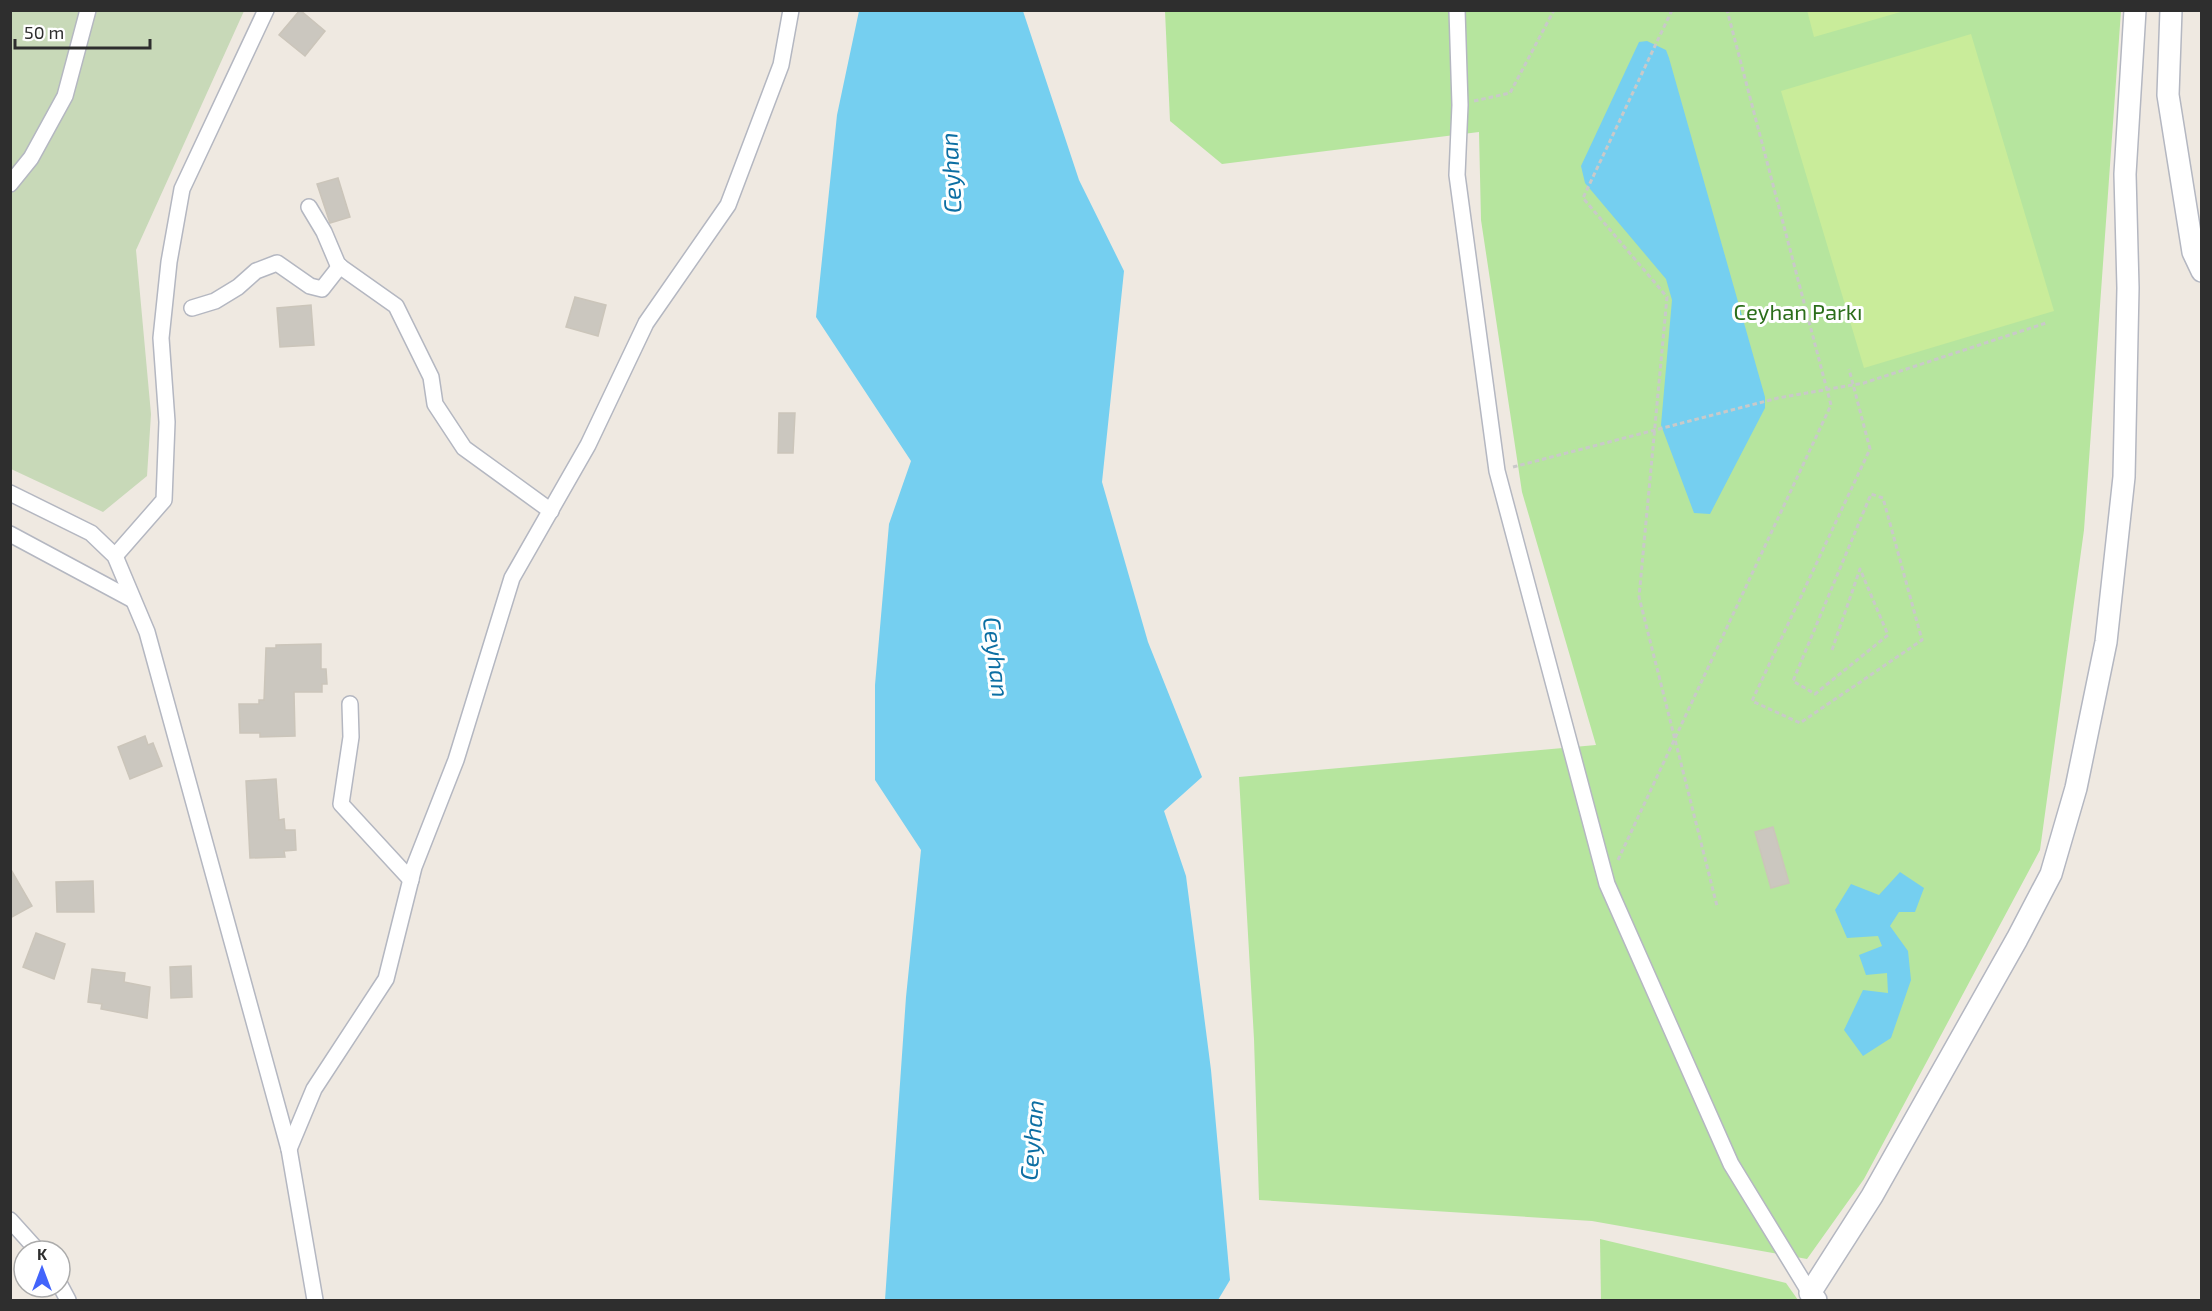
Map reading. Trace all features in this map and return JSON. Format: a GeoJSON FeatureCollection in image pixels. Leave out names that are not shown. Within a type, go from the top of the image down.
{"type":"FeatureCollection","features":[{"type":"Feature","properties":{"kind":"street"},"geometry":{"type":"LineString","coordinates":[[10,184],[31,158],[65,96],[88,10]]}},
{"type":"Feature","properties":{"kind":"street"},"geometry":{"type":"LineString","coordinates":[[115,556],[164,500],[168,422],[161,338],[169,262],[182,189],[266,10]]}},
{"type":"Feature","properties":{"kind":"street"},"geometry":{"type":"LineString","coordinates":[[290,1149],[314,1089],[386,979],[411,880],[456,760],[512,578],[588,445],[646,323],[728,205],[781,65],[791,10]]}},
{"type":"Feature","properties":{"kind":"street"},"geometry":{"type":"LineString","coordinates":[[1457,10],[1460,105],[1457,175],[1497,471],[1606,884],[1731,1164],[1813,1297],[2022,930],[2051,874],[2076,788],[2106,642],[2124,477],[2128,288],[2125,174],[2135,10]]}},
{"type":"Feature","properties":{"kind":"street"},"geometry":{"type":"LineString","coordinates":[[2171,10],[2168,95],[2193,252],[2202,271]]}},
{"type":"Feature","properties":{"kind":"street"},"geometry":{"type":"LineString","coordinates":[[309,207],[340,266],[396,306],[431,377],[435,404],[464,448],[551,511]]}},
{"type":"Feature","properties":{"kind":"street"},"geometry":{"type":"LineString","coordinates":[[192,308],[215,302],[238,287],[256,271],[277,263],[310,286],[322,289],[340,266]]}},
{"type":"Feature","properties":{"kind":"street"},"geometry":{"type":"LineString","coordinates":[[10,493],[91,533],[115,556],[147,632],[290,1149],[315,1300]]}},
{"type":"Feature","properties":{"kind":"street"},"geometry":{"type":"LineString","coordinates":[[10,534],[133,600]]}},
{"type":"Feature","properties":{"kind":"street"},"geometry":{"type":"LineString","coordinates":[[350,704],[351,737],[342,804],[411,880]]}},
{"type":"Feature","properties":{"kind":"street"},"geometry":{"type":"LineString","coordinates":[[10,1220],[27,1239]]}},
{"type":"Feature","properties":{"kind":"path"},"geometry":{"type":"LineString","coordinates":[[1460,105],[1510,93],[1554,10]]}},
{"type":"Feature","properties":{"kind":"path"},"geometry":{"type":"LineString","coordinates":[[1672,10],[1583,198],[1667,297],[1639,597],[1717,906]]}},
{"type":"Feature","properties":{"kind":"path"},"geometry":{"type":"LineString","coordinates":[[1606,884],[1831,405],[1727,10]]}},
{"type":"Feature","properties":{"kind":"path"},"geometry":{"type":"LineString","coordinates":[[1497,471],[1826,388],[1852,384],[2046,323]]}},
{"type":"Feature","properties":{"kind":"path"},"geometry":{"type":"LineString","coordinates":[[1832,650],[1860,569],[1888,634],[1815,694],[1793,681],[1871,494],[1883,498],[1922,640],[1800,723],[1752,701],[1870,449],[1849,369]]}},
{"type":"Feature","properties":{"kind":"green space"},"geometry":{"type":"Polygon","coordinates":[[[1807,10],[1904,10],[1904,11],[1814,37],[1807,10]]]}},
{"type":"Feature","properties":{"kind":"green space"},"geometry":{"type":"Polygon","coordinates":[[[11,11],[244,11],[136,250],[151,414],[147,476],[103,512],[11,469],[11,11]]]}},
{"type":"Feature","properties":{"kind":"green space","name":"Ceyhan Parkı"},"geometry":{"type":"Polygon","coordinates":[[[1165,11],[2121,11],[2084,530],[2040,850],[1864,1179],[1807,1259],[1592,1221],[1259,1200],[1254,1039],[1239,777],[1596,745],[1522,492],[1481,220],[1479,132],[1222,164],[1170,121],[1165,11]]]}},
{"type":"Feature","properties":{"kind":"green space"},"geometry":{"type":"Polygon","coordinates":[[[1971,34],[2054,311],[1864,368],[1781,91],[1971,34]]]}},
{"type":"Feature","properties":{"kind":"green space"},"geometry":{"type":"Polygon","coordinates":[[[1600,1239],[1786,1283],[1798,1300],[1601,1300],[1600,1239]]]}},
{"type":"Feature","properties":{"kind":"water","name":"Ceyhan"},"geometry":{"type":"Polygon","coordinates":[[[859,11],[1023,11],[1079,180],[1124,271],[1102,482],[1148,642],[1202,777],[1164,811],[1186,876],[1211,1070],[1230,1280],[1218,1300],[885,1300],[906,997],[921,850],[875,780],[875,685],[889,524],[911,461],[816,317],[837,115],[859,11]]]}},
{"type":"Feature","properties":{"kind":"water"},"geometry":{"type":"Polygon","coordinates":[[[1647,41],[1666,50],[1669,58],[1765,397],[1765,408],[1710,514],[1694,513],[1661,425],[1672,300],[1666,279],[1585,183],[1581,166],[1639,42],[1647,41]]]}},
{"type":"Feature","properties":{"kind":"water"},"geometry":{"type":"Polygon","coordinates":[[[1900,872],[1924,888],[1915,912],[1899,912],[1890,926],[1908,951],[1911,980],[1891,1038],[1863,1056],[1844,1030],[1863,990],[1888,993],[1887,973],[1866,975],[1859,955],[1882,946],[1878,936],[1847,938],[1835,910],[1851,884],[1879,895],[1900,872]]]}},
{"type":"Feature","properties":{"kind":"building"},"geometry":{"type":"Polygon","coordinates":[[[300,10],[325,31],[305,56],[279,35],[300,10]]]}},
{"type":"Feature","properties":{"kind":"building"},"geometry":{"type":"Polygon","coordinates":[[[338,178],[350,217],[330,223],[317,184],[338,178]]]}},
{"type":"Feature","properties":{"kind":"building"},"geometry":{"type":"Polygon","coordinates":[[[575,297],[606,305],[598,336],[566,327],[575,297]]]}},
{"type":"Feature","properties":{"kind":"building"},"geometry":{"type":"Polygon","coordinates":[[[311,305],[314,345],[280,347],[277,308],[311,305]]]}},
{"type":"Feature","properties":{"kind":"building"},"geometry":{"type":"Polygon","coordinates":[[[779,413],[795,413],[793,453],[778,453],[779,413]]]}},
{"type":"Feature","properties":{"kind":"building"},"geometry":{"type":"Polygon","coordinates":[[[321,644],[321,669],[326,669],[327,684],[322,684],[322,692],[294,692],[295,736],[260,737],[260,733],[240,733],[239,704],[259,704],[259,700],[264,700],[266,648],[276,648],[276,645],[321,644]]]}},
{"type":"Feature","properties":{"kind":"building"},"geometry":{"type":"Polygon","coordinates":[[[145,736],[148,745],[153,743],[162,766],[130,779],[118,747],[145,736]]]}},
{"type":"Feature","properties":{"kind":"building"},"geometry":{"type":"Polygon","coordinates":[[[276,779],[279,820],[284,819],[285,830],[295,830],[296,850],[284,851],[285,857],[250,858],[246,781],[276,779]]]}},
{"type":"Feature","properties":{"kind":"building"},"geometry":{"type":"Polygon","coordinates":[[[1773,827],[1789,883],[1771,888],[1755,832],[1773,827]]]}},
{"type":"Feature","properties":{"kind":"building"},"geometry":{"type":"Polygon","coordinates":[[[10,868],[32,906],[10,918],[10,868]]]}},
{"type":"Feature","properties":{"kind":"building"},"geometry":{"type":"Polygon","coordinates":[[[93,881],[94,912],[57,912],[56,882],[93,881]]]}},
{"type":"Feature","properties":{"kind":"building"},"geometry":{"type":"Polygon","coordinates":[[[36,933],[65,944],[54,979],[23,967],[36,933]]]}},
{"type":"Feature","properties":{"kind":"building"},"geometry":{"type":"Polygon","coordinates":[[[191,966],[192,997],[171,998],[170,967],[191,966]]]}},
{"type":"Feature","properties":{"kind":"building"},"geometry":{"type":"Polygon","coordinates":[[[92,969],[125,973],[124,982],[150,987],[147,1018],[101,1009],[102,1004],[88,1002],[92,969]]]}}]}
